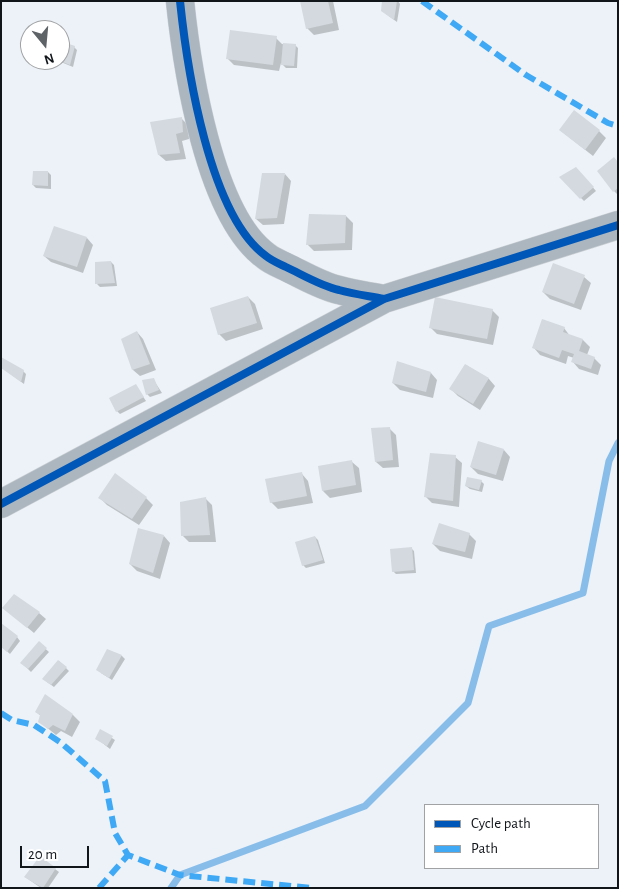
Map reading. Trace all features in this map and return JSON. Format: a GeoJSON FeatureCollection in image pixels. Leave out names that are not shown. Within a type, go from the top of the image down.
{"type":"FeatureCollection","features":[{"type":"Feature","properties":{"kind":"street"},"geometry":{"type":"LineString","coordinates":[[180,1],[186,52],[208,154],[226,202],[246,236],[266,256],[302,275],[337,290],[384,299]]}},
{"type":"Feature","properties":{"kind":"street"},"geometry":{"type":"LineString","coordinates":[[1,504],[384,299],[618,226]]}},
{"type":"Feature","properties":{"kind":"building"},"geometry":{"type":"Polygon","coordinates":[[[300,1],[328,1],[333,23],[306,29],[300,1]]]}},
{"type":"Feature","properties":{"kind":"building"},"geometry":{"type":"Polygon","coordinates":[[[382,1],[397,1],[394,20],[381,11],[382,1]]]}},
{"type":"Feature","properties":{"kind":"building"},"geometry":{"type":"Polygon","coordinates":[[[230,30],[277,36],[273,65],[226,59],[230,30]]]}},
{"type":"Feature","properties":{"kind":"building"},"geometry":{"type":"Polygon","coordinates":[[[283,43],[296,44],[294,66],[281,65],[283,43]]]}},
{"type":"Feature","properties":{"kind":"building"},"geometry":{"type":"Polygon","coordinates":[[[70,44],[75,46],[70,65],[70,44]]]}},
{"type":"Feature","properties":{"kind":"building"},"geometry":{"type":"Polygon","coordinates":[[[574,110],[600,130],[585,150],[559,130],[574,110]]]}},
{"type":"Feature","properties":{"kind":"building"},"geometry":{"type":"Polygon","coordinates":[[[182,117],[183,132],[176,134],[180,153],[158,155],[150,122],[182,117]]]}},
{"type":"Feature","properties":{"kind":"building"},"geometry":{"type":"Polygon","coordinates":[[[614,157],[618,162],[618,188],[613,192],[597,171],[614,157]]]}},
{"type":"Feature","properties":{"kind":"building"},"geometry":{"type":"Polygon","coordinates":[[[576,167],[594,187],[580,199],[559,177],[576,167]]]}},
{"type":"Feature","properties":{"kind":"building"},"geometry":{"type":"Polygon","coordinates":[[[33,171],[48,171],[48,186],[32,185],[33,171]]]}},
{"type":"Feature","properties":{"kind":"building"},"geometry":{"type":"Polygon","coordinates":[[[262,173],[285,173],[277,218],[255,219],[262,173]]]}},
{"type":"Feature","properties":{"kind":"building"},"geometry":{"type":"Polygon","coordinates":[[[309,214],[346,215],[345,243],[306,245],[309,214]]]}},
{"type":"Feature","properties":{"kind":"building"},"geometry":{"type":"Polygon","coordinates":[[[54,226],[87,237],[77,267],[43,256],[54,226]]]}},
{"type":"Feature","properties":{"kind":"building"},"geometry":{"type":"Polygon","coordinates":[[[111,261],[115,283],[95,284],[95,262],[111,261]]]}},
{"type":"Feature","properties":{"kind":"building"},"geometry":{"type":"Polygon","coordinates":[[[553,263],[585,275],[574,304],[542,292],[553,263]]]}},
{"type":"Feature","properties":{"kind":"building"},"geometry":{"type":"Polygon","coordinates":[[[248,296],[257,323],[218,335],[210,308],[248,296]]]}},
{"type":"Feature","properties":{"kind":"building"},"geometry":{"type":"Polygon","coordinates":[[[435,297],[493,309],[487,339],[429,328],[435,297]]]}},
{"type":"Feature","properties":{"kind":"building"},"geometry":{"type":"Polygon","coordinates":[[[542,319],[565,327],[563,332],[583,339],[579,351],[595,357],[591,369],[571,362],[574,354],[562,350],[559,358],[532,348],[542,319]]]}},
{"type":"Feature","properties":{"kind":"building"},"geometry":{"type":"Polygon","coordinates":[[[137,331],[150,364],[132,370],[121,339],[137,331]]]}},
{"type":"Feature","properties":{"kind":"building"},"geometry":{"type":"Polygon","coordinates":[[[1,357],[24,370],[21,382],[1,368],[1,357]]]}},
{"type":"Feature","properties":{"kind":"building"},"geometry":{"type":"Polygon","coordinates":[[[397,361],[431,372],[426,392],[392,383],[397,361]]]}},
{"type":"Feature","properties":{"kind":"building"},"geometry":{"type":"Polygon","coordinates":[[[465,364],[489,378],[473,404],[449,389],[465,364]]]}},
{"type":"Feature","properties":{"kind":"building"},"geometry":{"type":"Polygon","coordinates":[[[154,378],[159,390],[146,395],[142,380],[154,378]]]}},
{"type":"Feature","properties":{"kind":"building"},"geometry":{"type":"Polygon","coordinates":[[[136,384],[144,397],[116,412],[109,398],[136,384]]]}},
{"type":"Feature","properties":{"kind":"building"},"geometry":{"type":"Polygon","coordinates":[[[390,427],[393,460],[375,462],[371,428],[390,427]]]}},
{"type":"Feature","properties":{"kind":"building"},"geometry":{"type":"Polygon","coordinates":[[[478,441],[504,449],[496,475],[470,467],[478,441]]]}},
{"type":"Feature","properties":{"kind":"building"},"geometry":{"type":"Polygon","coordinates":[[[430,453],[456,455],[453,501],[424,497],[430,453]]]}},
{"type":"Feature","properties":{"kind":"building"},"geometry":{"type":"Polygon","coordinates":[[[352,460],[356,485],[322,491],[318,466],[352,460]]]}},
{"type":"Feature","properties":{"kind":"building"},"geometry":{"type":"Polygon","coordinates":[[[302,472],[307,496],[270,503],[265,479],[302,472]]]}},
{"type":"Feature","properties":{"kind":"building"},"geometry":{"type":"Polygon","coordinates":[[[115,473],[147,497],[132,519],[98,498],[115,473]]]}},
{"type":"Feature","properties":{"kind":"building"},"geometry":{"type":"Polygon","coordinates":[[[467,477],[482,480],[479,490],[465,486],[467,477]]]}},
{"type":"Feature","properties":{"kind":"building"},"geometry":{"type":"Polygon","coordinates":[[[206,497],[210,535],[181,536],[180,502],[206,497]]]}},
{"type":"Feature","properties":{"kind":"building"},"geometry":{"type":"Polygon","coordinates":[[[439,523],[470,533],[465,552],[432,544],[439,523]]]}},
{"type":"Feature","properties":{"kind":"building"},"geometry":{"type":"Polygon","coordinates":[[[138,528],[164,535],[153,573],[129,564],[138,528]]]}},
{"type":"Feature","properties":{"kind":"building"},"geometry":{"type":"Polygon","coordinates":[[[315,536],[323,560],[302,566],[295,542],[315,536]]]}},
{"type":"Feature","properties":{"kind":"building"},"geometry":{"type":"Polygon","coordinates":[[[412,547],[414,570],[392,572],[390,549],[412,547]]]}},
{"type":"Feature","properties":{"kind":"building"},"geometry":{"type":"Polygon","coordinates":[[[14,594],[40,612],[27,628],[2,608],[14,594]]]}},
{"type":"Feature","properties":{"kind":"building"},"geometry":{"type":"Polygon","coordinates":[[[1,623],[18,636],[7,652],[1,647],[1,623]]]}},
{"type":"Feature","properties":{"kind":"building"},"geometry":{"type":"Polygon","coordinates":[[[39,641],[47,648],[28,669],[20,663],[39,641]]]}},
{"type":"Feature","properties":{"kind":"building"},"geometry":{"type":"Polygon","coordinates":[[[107,649],[122,655],[109,678],[96,670],[107,649]]]}},
{"type":"Feature","properties":{"kind":"building"},"geometry":{"type":"Polygon","coordinates":[[[58,660],[67,667],[51,685],[42,679],[58,660]]]}},
{"type":"Feature","properties":{"kind":"building"},"geometry":{"type":"Polygon","coordinates":[[[45,694],[73,714],[65,731],[53,725],[48,729],[38,722],[40,715],[35,712],[45,694]]]}},
{"type":"Feature","properties":{"kind":"building"},"geometry":{"type":"Polygon","coordinates":[[[100,729],[113,736],[107,746],[95,739],[100,729]]]}},
{"type":"Feature","properties":{"kind":"building"},"geometry":{"type":"Polygon","coordinates":[[[40,856],[56,868],[43,888],[24,877],[40,856]]]}},
{"type":"Feature","properties":{"kind":"waterway"},"geometry":{"type":"LineString","coordinates":[[171,888],[180,875],[365,806],[468,703],[489,626],[583,593],[609,461],[618,443]]}},
{"type":"Feature","properties":{"kind":"marked path"},"geometry":{"type":"LineString","coordinates":[[422,1],[526,75],[608,123],[618,126]]}},
{"type":"Feature","properties":{"kind":"marked path"},"geometry":{"type":"LineString","coordinates":[[1,713],[12,720],[34,725],[60,742],[105,781],[115,833],[128,855],[180,875],[312,888]]}},
{"type":"Feature","properties":{"kind":"marked path"},"geometry":{"type":"LineString","coordinates":[[99,888],[128,855]]}},
{"type":"Feature","properties":{"kind":"cycle path"},"geometry":{"type":"LineString","coordinates":[[180,1],[188,63],[204,138],[216,175],[230,208],[246,236],[266,256],[319,283],[344,291],[384,299]]}},
{"type":"Feature","properties":{"kind":"cycle path"},"geometry":{"type":"LineString","coordinates":[[1,504],[384,299],[618,225]]}}]}
